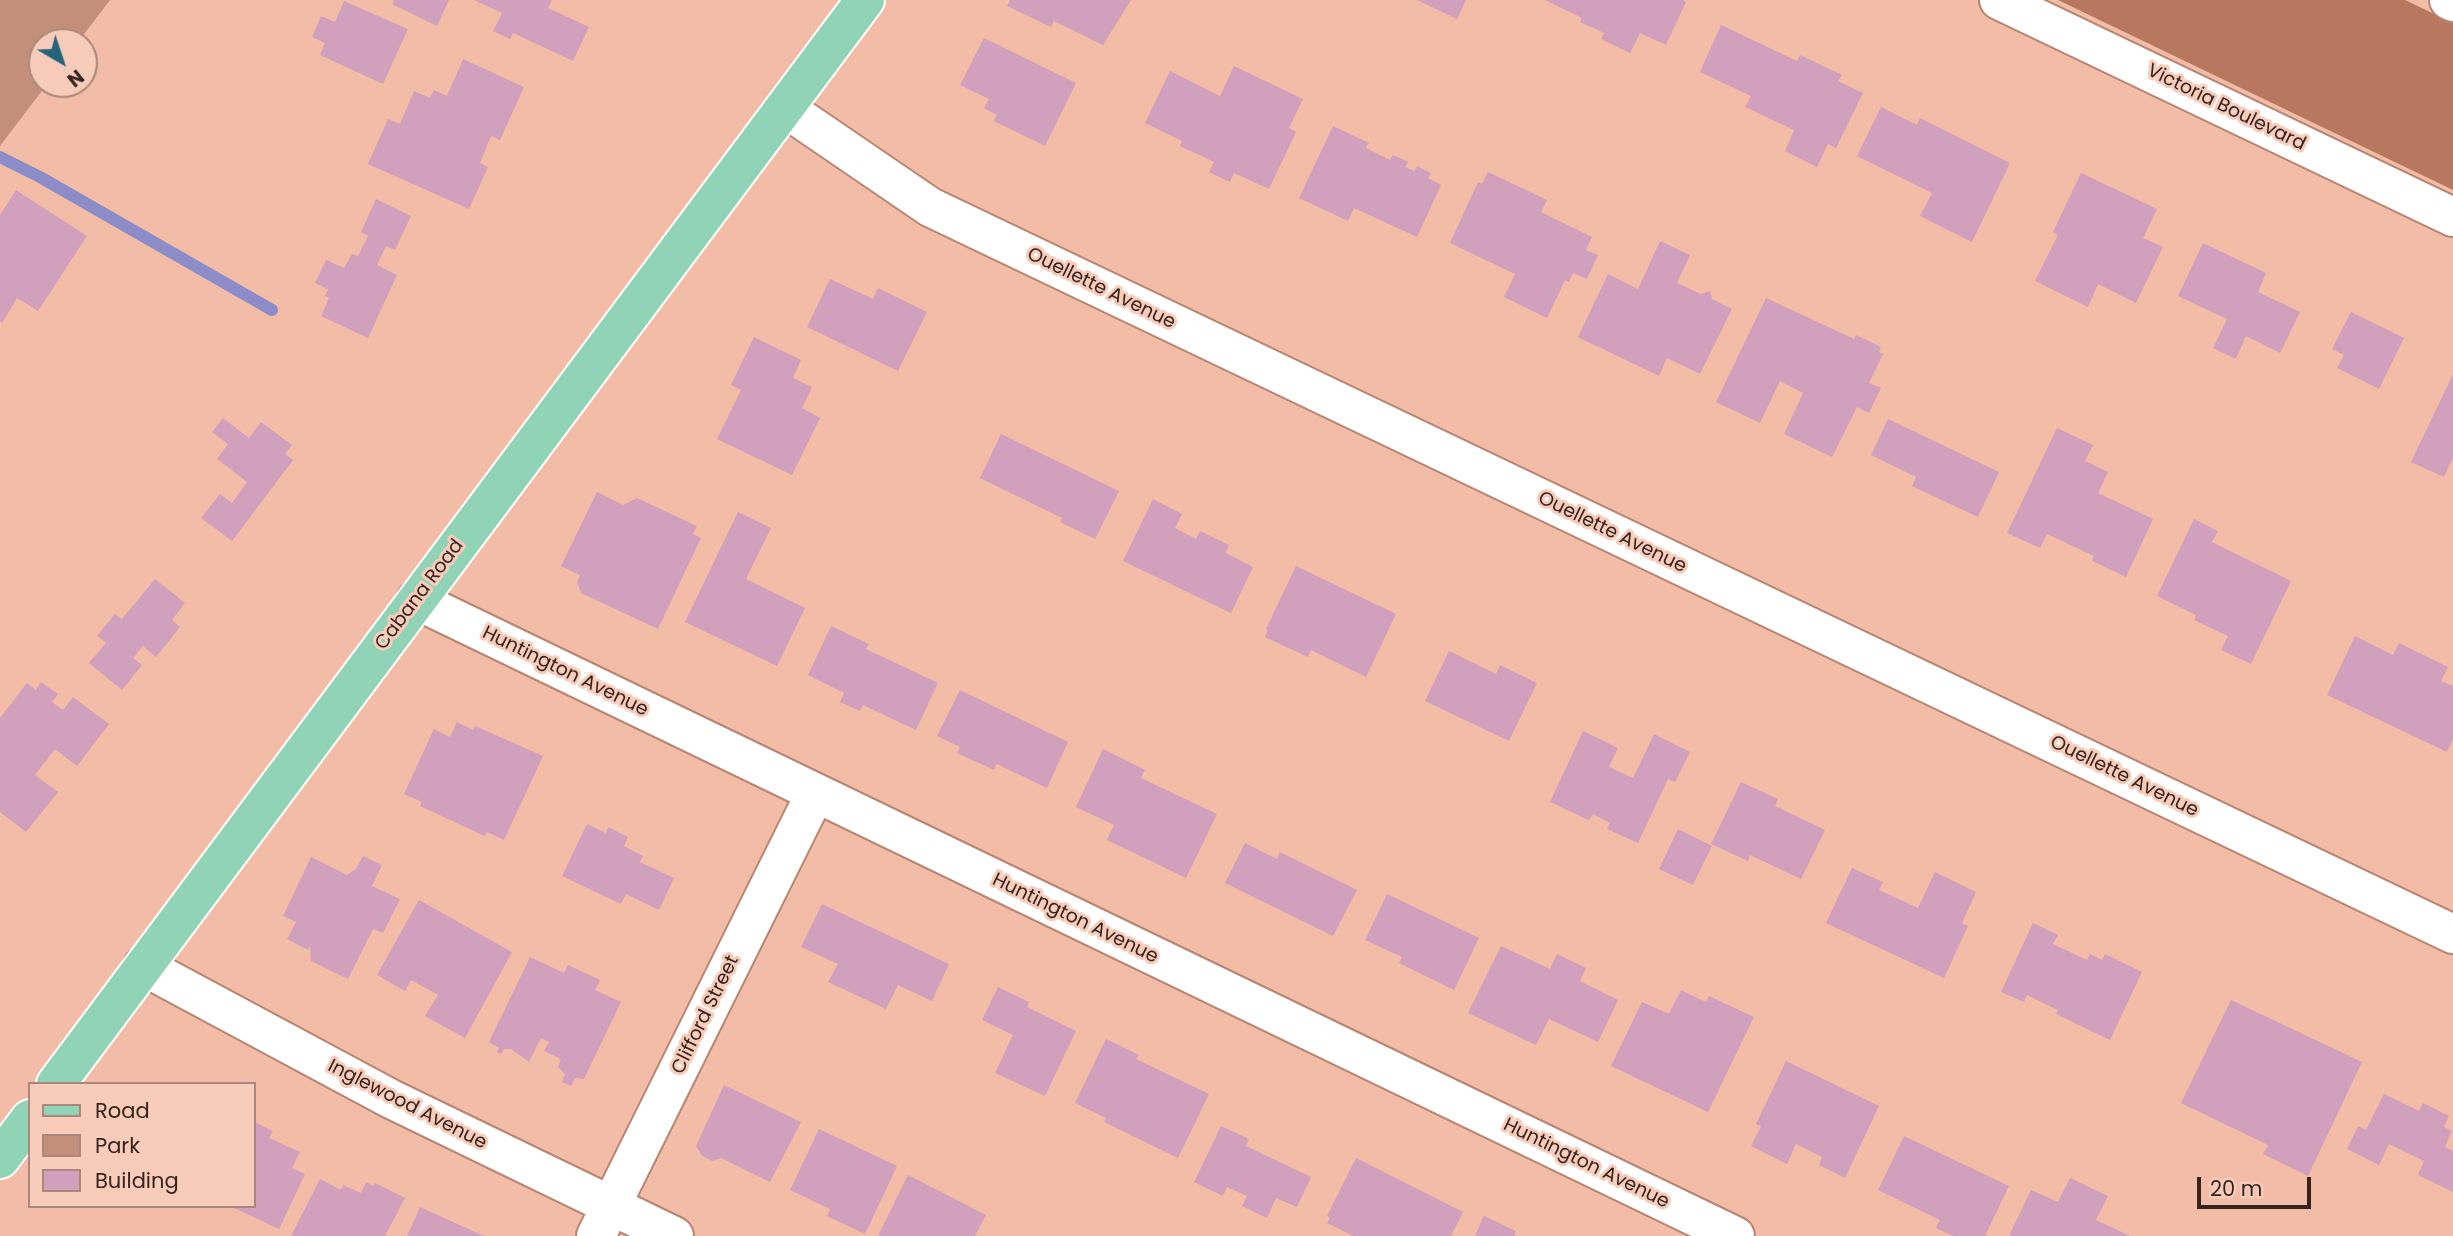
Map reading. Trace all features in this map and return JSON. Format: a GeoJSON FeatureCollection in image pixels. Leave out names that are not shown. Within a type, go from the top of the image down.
{"type":"FeatureCollection","features":[{"type":"Feature","properties":{"kind":"main road","name":"Cabana Road"},"geometry":{"type":"LineString","coordinates":[[57,1082],[865,0]]}},
{"type":"Feature","properties":{"kind":"main road"},"geometry":{"type":"LineString","coordinates":[[0,1158],[28,1121]]}},
{"type":"Feature","properties":{"kind":"street","name":"Victoria Boulevard"},"geometry":{"type":"LineString","coordinates":[[1999,0],[2453,217]]}},
{"type":"Feature","properties":{"kind":"street","name":"Ouellette Avenue"},"geometry":{"type":"LineString","coordinates":[[785,108],[930,207],[2453,934]]}},
{"type":"Feature","properties":{"kind":"street","name":"Huntington Avenue"},"geometry":{"type":"LineString","coordinates":[[416,600],[1735,1236]]}},
{"type":"Feature","properties":{"kind":"street","name":"Clifford Street"},"geometry":{"type":"LineString","coordinates":[[604,1221],[815,794]]}},
{"type":"Feature","properties":{"kind":"street","name":"Inglewood Avenue"},"geometry":{"type":"LineString","coordinates":[[143,966],[391,1099],[604,1221],[674,1236]]}},
{"type":"Feature","properties":{"kind":"green space"},"geometry":{"type":"Polygon","coordinates":[[[0,0],[110,0],[89,28],[28,28],[28,98],[36,98],[0,146],[0,0]]]}},
{"type":"Feature","properties":{"kind":"shaded area"},"geometry":{"type":"Polygon","coordinates":[[[2058,0],[2405,0],[2453,23],[2453,190],[2058,0]]]}},
{"type":"Feature","properties":{"kind":"building"},"geometry":{"type":"Polygon","coordinates":[[[394,0],[449,0],[437,26],[392,4],[394,0]]]}},
{"type":"Feature","properties":{"kind":"building"},"geometry":{"type":"Polygon","coordinates":[[[474,0],[552,0],[548,8],[589,27],[573,61],[513,33],[510,39],[493,31],[502,13],[474,0]]]}},
{"type":"Feature","properties":{"kind":"building"},"geometry":{"type":"Polygon","coordinates":[[[1010,0],[1131,0],[1103,45],[1054,21],[1051,27],[1007,6],[1010,0]]]}},
{"type":"Feature","properties":{"kind":"building"},"geometry":{"type":"Polygon","coordinates":[[[1417,0],[1466,0],[1457,19],[1417,0]]]}},
{"type":"Feature","properties":{"kind":"building"},"geometry":{"type":"Polygon","coordinates":[[[1545,0],[1686,2],[1666,45],[1640,33],[1630,53],[1601,39],[1604,33],[1580,22],[1582,18],[1545,0]]]}},
{"type":"Feature","properties":{"kind":"building"},"geometry":{"type":"Polygon","coordinates":[[[344,1],[408,29],[383,84],[320,55],[325,43],[312,37],[321,16],[335,22],[344,1]]]}},
{"type":"Feature","properties":{"kind":"building"},"geometry":{"type":"Polygon","coordinates":[[[1721,25],[1797,61],[1800,55],[1842,75],[1838,81],[1863,93],[1836,148],[1828,144],[1817,167],[1785,151],[1794,130],[1745,107],[1751,96],[1700,72],[1721,25]]]}},
{"type":"Feature","properties":{"kind":"building"},"geometry":{"type":"Polygon","coordinates":[[[984,38],[1076,83],[1045,146],[994,121],[997,115],[984,108],[989,99],[960,85],[984,38]]]}},
{"type":"Feature","properties":{"kind":"building"},"geometry":{"type":"Polygon","coordinates":[[[463,59],[524,87],[500,140],[491,136],[480,163],[488,167],[469,209],[368,164],[388,119],[400,124],[414,91],[430,98],[434,90],[447,96],[463,59]]]}},
{"type":"Feature","properties":{"kind":"building"},"geometry":{"type":"Polygon","coordinates":[[[1234,66],[1303,99],[1289,128],[1296,132],[1269,189],[1234,173],[1230,182],[1209,172],[1214,162],[1180,146],[1182,141],[1145,123],[1170,71],[1220,96],[1234,66]]]}},
{"type":"Feature","properties":{"kind":"building"},"geometry":{"type":"Polygon","coordinates":[[[1881,107],[1917,125],[1920,118],[2010,163],[1972,242],[1920,216],[1932,193],[1857,156],[1881,107]]]}},
{"type":"Feature","properties":{"kind":"building"},"geometry":{"type":"Polygon","coordinates":[[[1333,126],[1369,143],[1366,148],[1390,160],[1393,155],[1408,162],[1405,167],[1414,171],[1417,166],[1431,173],[1428,178],[1441,185],[1417,237],[1354,208],[1348,221],[1299,198],[1333,126]]]}},
{"type":"Feature","properties":{"kind":"building"},"geometry":{"type":"Polygon","coordinates":[[[1488,172],[1547,200],[1541,212],[1592,237],[1586,250],[1598,255],[1587,279],[1573,273],[1569,282],[1565,280],[1547,318],[1504,297],[1515,274],[1450,243],[1478,182],[1482,184],[1488,172]]]}},
{"type":"Feature","properties":{"kind":"building"},"geometry":{"type":"Polygon","coordinates":[[[2081,173],[2157,209],[2143,238],[2163,247],[2136,303],[2098,284],[2088,307],[2035,281],[2058,235],[2053,232],[2081,173]]]}},
{"type":"Feature","properties":{"kind":"building"},"geometry":{"type":"Polygon","coordinates":[[[16,190],[87,236],[38,311],[17,298],[2,323],[0,215],[16,190]]]}},
{"type":"Feature","properties":{"kind":"building"},"geometry":{"type":"Polygon","coordinates":[[[376,199],[411,216],[395,250],[386,246],[377,265],[397,275],[368,338],[321,316],[329,298],[325,296],[328,289],[315,283],[326,260],[344,268],[352,254],[358,256],[368,236],[361,232],[376,199]]]}},
{"type":"Feature","properties":{"kind":"building"},"geometry":{"type":"Polygon","coordinates":[[[1660,241],[1690,255],[1677,283],[1701,294],[1710,291],[1712,299],[1732,309],[1700,374],[1667,358],[1659,376],[1578,337],[1608,274],[1638,289],[1660,241]]]}},
{"type":"Feature","properties":{"kind":"building"},"geometry":{"type":"Polygon","coordinates":[[[2203,243],[2266,273],[2258,292],[2300,312],[2280,353],[2246,336],[2236,359],[2213,348],[2227,319],[2178,296],[2203,243]]]}},
{"type":"Feature","properties":{"kind":"building"},"geometry":{"type":"Polygon","coordinates":[[[830,279],[873,299],[878,288],[927,312],[898,371],[807,327],[830,279]]]}},
{"type":"Feature","properties":{"kind":"building"},"geometry":{"type":"Polygon","coordinates":[[[1766,298],[1854,339],[1856,335],[1881,347],[1879,352],[1883,354],[1869,383],[1881,388],[1869,413],[1857,407],[1832,457],[1784,434],[1803,393],[1780,381],[1760,423],[1716,402],[1766,298]]]}},
{"type":"Feature","properties":{"kind":"building"},"geometry":{"type":"Polygon","coordinates":[[[2351,312],[2404,338],[2379,389],[2337,368],[2344,355],[2332,349],[2351,312]]]}},
{"type":"Feature","properties":{"kind":"building"},"geometry":{"type":"Polygon","coordinates":[[[754,337],[801,360],[793,378],[812,387],[802,408],[820,418],[792,475],[717,439],[741,390],[731,385],[754,337]]]}},
{"type":"Feature","properties":{"kind":"building"},"geometry":{"type":"Polygon","coordinates":[[[2453,374],[2453,457],[2444,477],[2411,462],[2453,374]]]}},
{"type":"Feature","properties":{"kind":"building"},"geometry":{"type":"Polygon","coordinates":[[[223,418],[249,438],[261,422],[292,445],[285,454],[293,460],[232,541],[201,518],[220,494],[232,503],[247,482],[217,459],[228,444],[212,432],[223,418]]]}},
{"type":"Feature","properties":{"kind":"building"},"geometry":{"type":"Polygon","coordinates":[[[1888,419],[1999,472],[1978,517],[1912,486],[1916,477],[1871,455],[1888,419]]]}},
{"type":"Feature","properties":{"kind":"building"},"geometry":{"type":"Polygon","coordinates":[[[2057,428],[2093,445],[2085,461],[2108,472],[2098,493],[2153,519],[2126,577],[2092,561],[2094,556],[2047,534],[2040,548],[2007,533],[2057,428]]]}},
{"type":"Feature","properties":{"kind":"building"},"geometry":{"type":"Polygon","coordinates":[[[1001,434],[1119,491],[1095,539],[1060,522],[1062,518],[980,478],[1001,434]]]}},
{"type":"Feature","properties":{"kind":"building"},"geometry":{"type":"Polygon","coordinates":[[[597,492],[623,505],[637,498],[697,526],[693,534],[701,538],[658,629],[581,593],[577,582],[580,575],[561,566],[597,492]]]}},
{"type":"Feature","properties":{"kind":"building"},"geometry":{"type":"Polygon","coordinates":[[[1153,499],[1182,514],[1175,528],[1196,539],[1200,531],[1229,545],[1226,553],[1253,567],[1231,613],[1123,561],[1153,499]]]}},
{"type":"Feature","properties":{"kind":"building"},"geometry":{"type":"Polygon","coordinates":[[[738,512],[771,528],[746,579],[805,608],[777,666],[685,622],[738,512]]]}},
{"type":"Feature","properties":{"kind":"building"},"geometry":{"type":"Polygon","coordinates":[[[2194,519],[2218,531],[2212,542],[2291,581],[2251,664],[2221,650],[2228,636],[2194,620],[2196,615],[2157,596],[2194,519]]]}},
{"type":"Feature","properties":{"kind":"building"},"geometry":{"type":"Polygon","coordinates":[[[1296,566],[1396,614],[1366,677],[1311,650],[1308,657],[1265,637],[1268,630],[1266,629],[1296,566]]]}},
{"type":"Feature","properties":{"kind":"building"},"geometry":{"type":"Polygon","coordinates":[[[155,579],[185,603],[172,620],[180,627],[156,657],[143,646],[133,658],[142,665],[122,690],[89,663],[106,643],[97,636],[115,614],[122,619],[155,579]]]}},
{"type":"Feature","properties":{"kind":"building"},"geometry":{"type":"Polygon","coordinates":[[[831,626],[869,644],[866,649],[938,683],[916,730],[863,705],[860,711],[840,702],[844,693],[808,675],[831,626]]]}},
{"type":"Feature","properties":{"kind":"building"},"geometry":{"type":"Polygon","coordinates":[[[2355,636],[2393,655],[2399,643],[2448,667],[2441,681],[2453,686],[2453,739],[2447,752],[2327,695],[2355,636]]]}},
{"type":"Feature","properties":{"kind":"building"},"geometry":{"type":"Polygon","coordinates":[[[1449,651],[1496,674],[1500,665],[1537,683],[1509,741],[1425,701],[1449,651]]]}},
{"type":"Feature","properties":{"kind":"building"},"geometry":{"type":"Polygon","coordinates":[[[41,682],[58,694],[52,702],[63,710],[73,697],[109,724],[77,766],[55,749],[35,775],[58,792],[26,832],[0,812],[0,718],[27,683],[36,690],[41,682]]]}},
{"type":"Feature","properties":{"kind":"building"},"geometry":{"type":"Polygon","coordinates":[[[960,690],[1068,742],[1047,788],[997,764],[994,770],[957,753],[960,747],[937,736],[960,690]]]}},
{"type":"Feature","properties":{"kind":"building"},"geometry":{"type":"Polygon","coordinates":[[[457,722],[473,730],[475,726],[543,756],[504,840],[487,832],[485,836],[420,806],[422,802],[404,794],[434,729],[450,737],[457,722]]]}},
{"type":"Feature","properties":{"kind":"building"},"geometry":{"type":"Polygon","coordinates":[[[1583,731],[1618,748],[1609,767],[1633,778],[1654,734],[1690,752],[1675,782],[1668,779],[1638,843],[1607,829],[1610,823],[1593,814],[1589,820],[1550,802],[1583,731]]]}},
{"type":"Feature","properties":{"kind":"building"},"geometry":{"type":"Polygon","coordinates":[[[1103,749],[1145,770],[1141,778],[1217,814],[1186,878],[1107,840],[1114,825],[1076,807],[1103,749]]]}},
{"type":"Feature","properties":{"kind":"building"},"geometry":{"type":"Polygon","coordinates":[[[1741,782],[1778,799],[1775,806],[1825,830],[1801,879],[1750,855],[1748,861],[1711,844],[1741,782]]]}},
{"type":"Feature","properties":{"kind":"building"},"geometry":{"type":"Polygon","coordinates":[[[587,824],[606,833],[608,827],[628,837],[624,846],[643,856],[640,862],[674,878],[659,910],[626,894],[621,904],[562,876],[587,824]]]}},
{"type":"Feature","properties":{"kind":"building"},"geometry":{"type":"Polygon","coordinates":[[[1678,829],[1712,846],[1693,885],[1659,869],[1678,829]]]}},
{"type":"Feature","properties":{"kind":"building"},"geometry":{"type":"Polygon","coordinates":[[[1245,843],[1277,859],[1280,852],[1357,890],[1333,936],[1225,883],[1245,843]]]}},
{"type":"Feature","properties":{"kind":"building"},"geometry":{"type":"Polygon","coordinates":[[[363,856],[382,865],[372,886],[400,899],[383,933],[373,929],[348,979],[311,961],[310,947],[308,950],[287,939],[296,922],[283,916],[311,857],[347,875],[356,869],[363,856]]]}},
{"type":"Feature","properties":{"kind":"building"},"geometry":{"type":"Polygon","coordinates":[[[1852,868],[1883,882],[1879,890],[1918,908],[1935,872],[1976,892],[1962,923],[1968,926],[1944,978],[1826,923],[1852,868]]]}},
{"type":"Feature","properties":{"kind":"building"},"geometry":{"type":"Polygon","coordinates":[[[1387,894],[1479,938],[1454,990],[1399,963],[1402,957],[1365,940],[1387,894]]]}},
{"type":"Feature","properties":{"kind":"building"},"geometry":{"type":"Polygon","coordinates":[[[419,900],[512,952],[465,1038],[425,1016],[438,995],[411,980],[405,991],[377,975],[419,900]]]}},
{"type":"Feature","properties":{"kind":"building"},"geometry":{"type":"Polygon","coordinates":[[[822,904],[949,964],[932,1001],[898,985],[886,1009],[828,982],[838,964],[801,947],[822,904]]]}},
{"type":"Feature","properties":{"kind":"building"},"geometry":{"type":"Polygon","coordinates":[[[2033,923],[2058,935],[2053,944],[2087,960],[2090,954],[2102,960],[2105,954],[2142,972],[2110,1040],[2056,1014],[2058,1010],[2027,995],[2024,1002],[2001,992],[2033,923]]]}},
{"type":"Feature","properties":{"kind":"building"},"geometry":{"type":"Polygon","coordinates":[[[1501,946],[1550,969],[1557,954],[1586,968],[1580,981],[1618,1000],[1598,1042],[1549,1019],[1536,1045],[1468,1013],[1501,946]]]}},
{"type":"Feature","properties":{"kind":"building"},"geometry":{"type":"Polygon","coordinates":[[[530,957],[564,973],[568,965],[600,980],[595,990],[621,1002],[584,1079],[575,1078],[571,1086],[562,1082],[565,1074],[558,1067],[561,1059],[544,1051],[549,1042],[541,1038],[529,1062],[511,1049],[504,1049],[501,1054],[497,1052],[499,1048],[489,1042],[530,957]]]}},
{"type":"Feature","properties":{"kind":"building"},"geometry":{"type":"Polygon","coordinates":[[[998,987],[1029,1002],[1027,1007],[1076,1031],[1045,1096],[995,1073],[1013,1035],[982,1020],[998,987]]]}},
{"type":"Feature","properties":{"kind":"building"},"geometry":{"type":"Polygon","coordinates":[[[1681,990],[1706,1002],[1709,996],[1754,1017],[1708,1112],[1611,1066],[1642,1002],[1669,1014],[1681,990]]]}},
{"type":"Feature","properties":{"kind":"building"},"geometry":{"type":"Polygon","coordinates":[[[2231,1000],[2362,1062],[2308,1176],[2263,1154],[2268,1145],[2181,1103],[2231,1000]]]}},
{"type":"Feature","properties":{"kind":"building"},"geometry":{"type":"Polygon","coordinates":[[[1106,1039],[1139,1055],[1136,1059],[1209,1094],[1178,1158],[1104,1122],[1106,1118],[1075,1103],[1106,1039]]]}},
{"type":"Feature","properties":{"kind":"building"},"geometry":{"type":"Polygon","coordinates":[[[1786,1061],[1879,1106],[1845,1178],[1819,1165],[1822,1157],[1796,1144],[1787,1164],[1751,1146],[1761,1126],[1756,1124],[1786,1061]]]}},
{"type":"Feature","properties":{"kind":"building"},"geometry":{"type":"Polygon","coordinates":[[[724,1085],[801,1122],[770,1182],[721,1158],[712,1161],[702,1156],[696,1146],[724,1085]]]}},
{"type":"Feature","properties":{"kind":"building"},"geometry":{"type":"Polygon","coordinates":[[[2384,1094],[2419,1111],[2423,1103],[2449,1116],[2444,1127],[2452,1131],[2445,1147],[2453,1151],[2453,1192],[2418,1175],[2424,1161],[2389,1144],[2379,1165],[2347,1149],[2358,1126],[2366,1130],[2384,1094]]]}},
{"type":"Feature","properties":{"kind":"building"},"geometry":{"type":"Polygon","coordinates":[[[256,1123],[273,1131],[269,1138],[300,1152],[292,1168],[305,1174],[279,1229],[234,1208],[256,1208],[256,1123]]]}},
{"type":"Feature","properties":{"kind":"building"},"geometry":{"type":"Polygon","coordinates":[[[1221,1126],[1249,1139],[1246,1146],[1311,1177],[1297,1207],[1276,1198],[1267,1218],[1242,1206],[1247,1196],[1227,1187],[1223,1196],[1194,1182],[1221,1126]]]}},
{"type":"Feature","properties":{"kind":"building"},"geometry":{"type":"Polygon","coordinates":[[[819,1129],[897,1166],[865,1234],[827,1216],[830,1209],[790,1190],[819,1129]]]}},
{"type":"Feature","properties":{"kind":"building"},"geometry":{"type":"Polygon","coordinates":[[[1904,1136],[2009,1186],[1985,1236],[1953,1236],[1936,1228],[1940,1220],[1878,1190],[1904,1136]]]}},
{"type":"Feature","properties":{"kind":"building"},"geometry":{"type":"Polygon","coordinates":[[[1356,1158],[1463,1212],[1451,1236],[1353,1236],[1327,1223],[1330,1218],[1327,1216],[1356,1158]]]}},
{"type":"Feature","properties":{"kind":"building"},"geometry":{"type":"Polygon","coordinates":[[[908,1175],[986,1215],[975,1236],[878,1236],[908,1175]]]}},
{"type":"Feature","properties":{"kind":"building"},"geometry":{"type":"Polygon","coordinates":[[[2070,1178],[2108,1196],[2096,1220],[2130,1236],[2009,1236],[2031,1190],[2058,1202],[2070,1178]]]}},
{"type":"Feature","properties":{"kind":"building"},"geometry":{"type":"Polygon","coordinates":[[[320,1179],[341,1190],[343,1185],[361,1193],[366,1182],[373,1186],[375,1183],[405,1198],[385,1236],[291,1236],[320,1179]]]}},
{"type":"Feature","properties":{"kind":"building"},"geometry":{"type":"Polygon","coordinates":[[[420,1207],[484,1236],[407,1236],[420,1207]]]}},
{"type":"Feature","properties":{"kind":"building"},"geometry":{"type":"Polygon","coordinates":[[[1484,1216],[1516,1231],[1514,1236],[1475,1236],[1484,1216]]]}},
{"type":"Feature","properties":{"kind":"waterway"},"geometry":{"type":"LineString","coordinates":[[0,157],[40,177],[272,310]]}}]}
